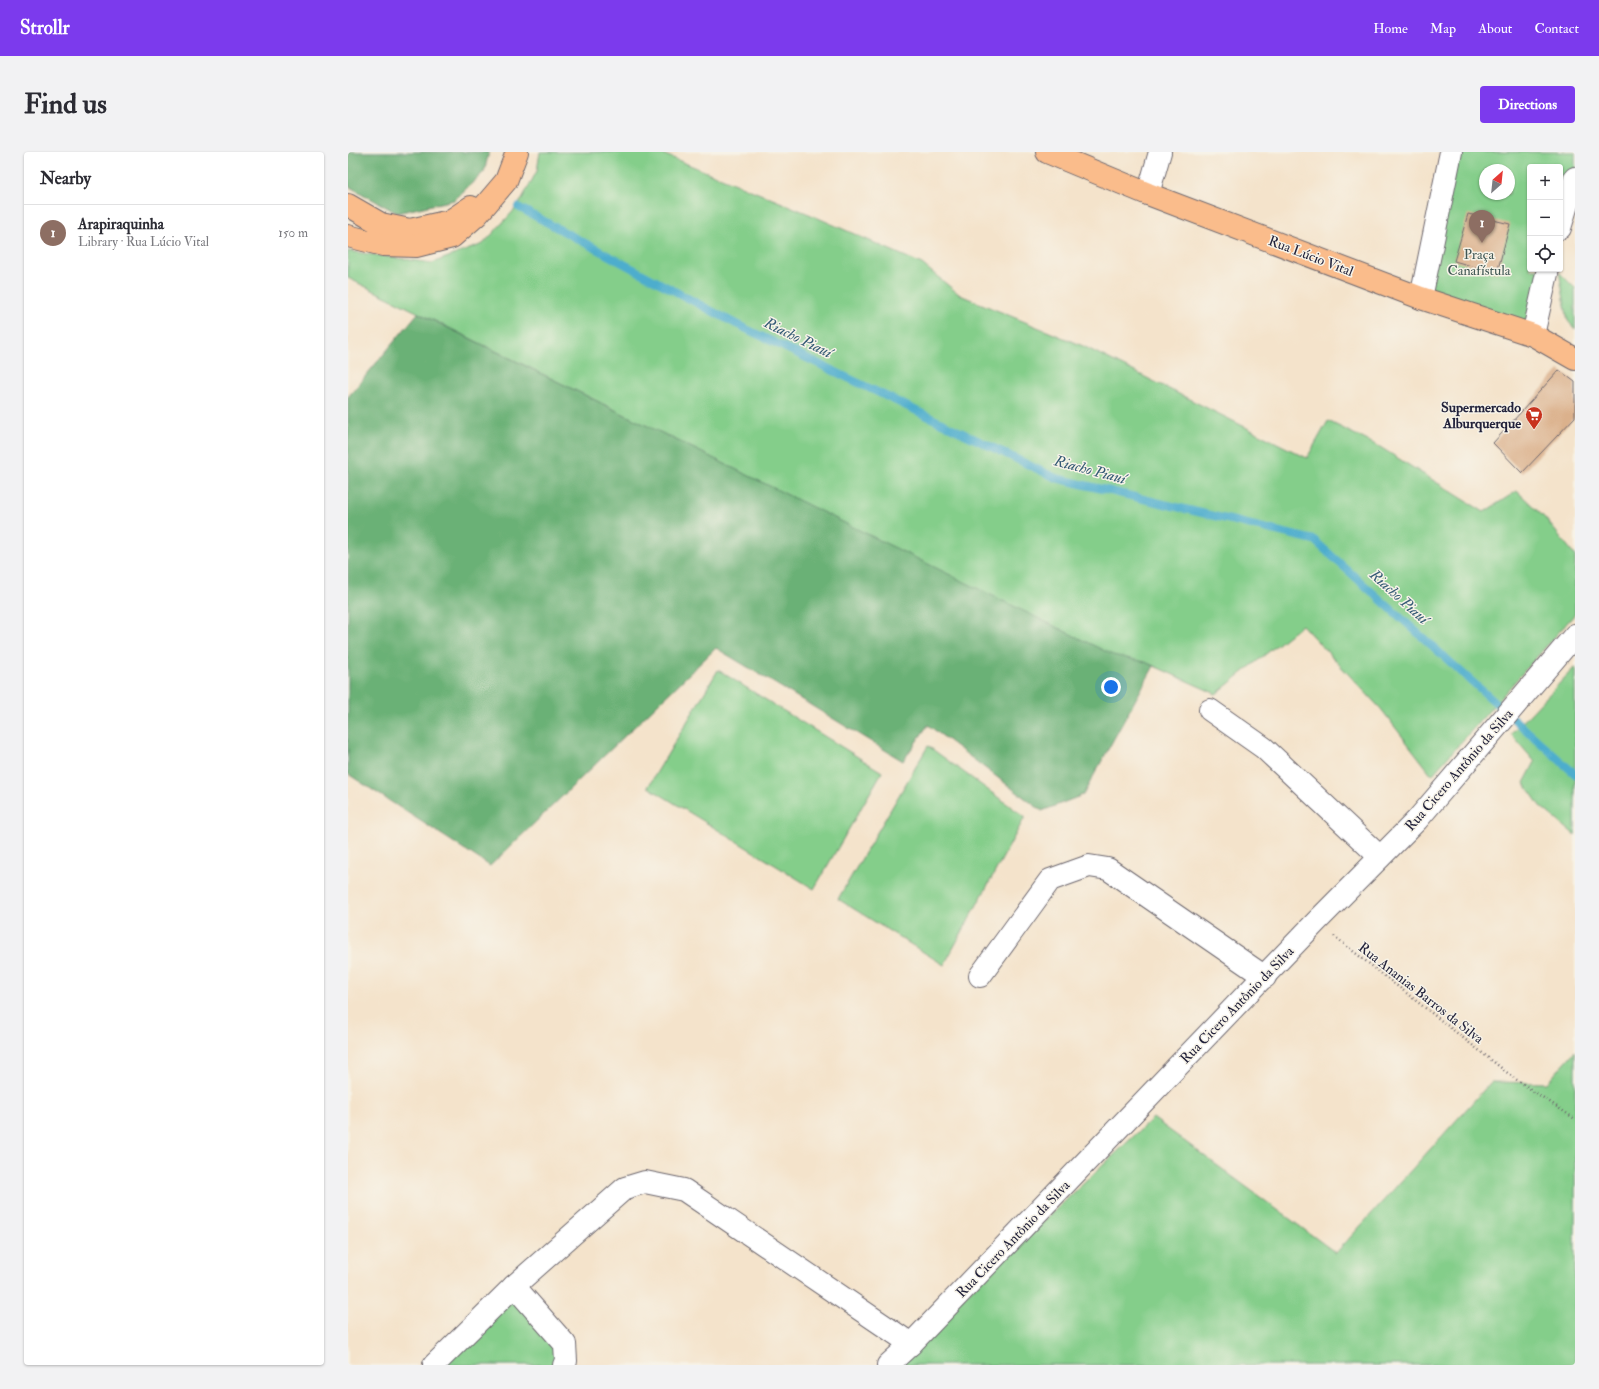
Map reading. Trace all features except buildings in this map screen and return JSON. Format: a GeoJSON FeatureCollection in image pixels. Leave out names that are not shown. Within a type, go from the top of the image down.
{"type":"FeatureCollection","features":[{"type":"Feature","properties":{"kind":"main road"},"geometry":{"type":"LineString","coordinates":[[501,178],[504,152]]}},
{"type":"Feature","properties":{"kind":"main road"},"geometry":{"type":"LineString","coordinates":[[348,236],[383,245],[416,246],[452,237],[501,178],[518,152]]}},
{"type":"Feature","properties":{"kind":"main road","name":"Rua Lúcio Vital"},"geometry":{"type":"LineString","coordinates":[[1047,152],[1148,194],[1421,298],[1533,335],[1575,359]]}},
{"type":"Feature","properties":{"kind":"main road"},"geometry":{"type":"LineString","coordinates":[[348,205],[381,224],[410,230],[450,221],[474,211]]}},
{"type":"Feature","properties":{"kind":"street"},"geometry":{"type":"LineString","coordinates":[[1148,194],[1160,152]]}},
{"type":"Feature","properties":{"kind":"street"},"geometry":{"type":"LineString","coordinates":[[1421,298],[1450,152]]}},
{"type":"Feature","properties":{"kind":"street"},"geometry":{"type":"LineString","coordinates":[[1563,218],[1575,178]]}},
{"type":"Feature","properties":{"kind":"street"},"geometry":{"type":"LineString","coordinates":[[1533,335],[1547,272]]}},
{"type":"Feature","properties":{"kind":"street","name":"Rua Cicero Antônio da Silva"},"geometry":{"type":"LineString","coordinates":[[888,1365],[911,1344],[1265,977],[1316,922],[1417,820],[1575,635]]}},
{"type":"Feature","properties":{"kind":"street"},"geometry":{"type":"LineString","coordinates":[[1210,710],[1264,748],[1380,857]]}},
{"type":"Feature","properties":{"kind":"street"},"geometry":{"type":"LineString","coordinates":[[980,976],[1050,880],[1089,866],[1108,869],[1265,977]]}},
{"type":"Feature","properties":{"kind":"street"},"geometry":{"type":"LineString","coordinates":[[434,1365],[514,1286],[624,1188],[645,1182],[684,1190],[911,1344]]}},
{"type":"Feature","properties":{"kind":"street"},"geometry":{"type":"LineString","coordinates":[[514,1286],[565,1344],[566,1361],[564,1365]]}},
{"type":"Feature","properties":{"kind":"path","name":"Rua Ananias Barros da Silva"},"geometry":{"type":"LineString","coordinates":[[1316,922],[1514,1078],[1575,1119]]}},
{"type":"Feature","properties":{"kind":"green space"},"geometry":{"type":"Polygon","coordinates":[[[348,152],[489,152],[484,172],[454,200],[397,213],[348,186],[348,152]]]}},
{"type":"Feature","properties":{"kind":"green space"},"geometry":{"type":"Polygon","coordinates":[[[540,152],[658,152],[809,214],[922,264],[960,295],[1083,346],[1307,458],[1328,421],[1380,447],[1484,512],[1517,491],[1544,517],[1575,555],[1575,614],[1432,775],[1381,709],[1302,625],[1216,694],[1145,662],[1113,656],[348,278],[348,251],[432,263],[483,244],[518,206],[537,171],[540,152]]]}},
{"type":"Feature","properties":{"kind":"green space","name":"Praça Canafístula"},"geometry":{"type":"Polygon","coordinates":[[[1451,152],[1575,152],[1575,186],[1563,228],[1563,164],[1527,164],[1527,272],[1551,272],[1533,335],[1421,298],[1451,152]]]}},
{"type":"Feature","properties":{"kind":"green space"},"geometry":{"type":"Polygon","coordinates":[[[1559,272],[1575,288],[1575,329],[1568,321],[1559,272]]]}},
{"type":"Feature","properties":{"kind":"green space"},"geometry":{"type":"Polygon","coordinates":[[[418,313],[1113,655],[1145,662],[1154,666],[1083,795],[1042,811],[928,725],[903,761],[716,648],[490,866],[348,774],[348,397],[418,313]]]}},
{"type":"Feature","properties":{"kind":"green space"},"geometry":{"type":"Polygon","coordinates":[[[1575,667],[1575,835],[1540,806],[1524,783],[1535,762],[1511,734],[1575,667]]]}},
{"type":"Feature","properties":{"kind":"green space"},"geometry":{"type":"Polygon","coordinates":[[[718,670],[882,772],[814,889],[648,787],[718,670]]]}},
{"type":"Feature","properties":{"kind":"green space"},"geometry":{"type":"Polygon","coordinates":[[[928,746],[1025,817],[944,965],[838,899],[928,746]]]}},
{"type":"Feature","properties":{"kind":"green space"},"geometry":{"type":"Polygon","coordinates":[[[1575,1051],[1575,1365],[891,1365],[1153,1118],[1336,1253],[1491,1082],[1547,1083],[1575,1051]]]}},
{"type":"Feature","properties":{"kind":"green space"},"geometry":{"type":"Polygon","coordinates":[[[514,1286],[565,1344],[564,1365],[434,1365],[514,1286]]]}},
{"type":"Feature","properties":{"kind":"waterway","name":"Riacho Piauí"},"geometry":{"type":"LineString","coordinates":[[518,207],[736,324],[1056,478],[1314,540],[1575,774]]}},
{"type":"Feature","properties":{"kind":"place","name":"Arapiraquinha"},"geometry":{"type":"Point","coordinates":[1482,243]}},
{"type":"Feature","properties":{"kind":"place","name":"Supermercado Alburquerque"},"geometry":{"type":"Point","coordinates":[1534,430]}}]}
